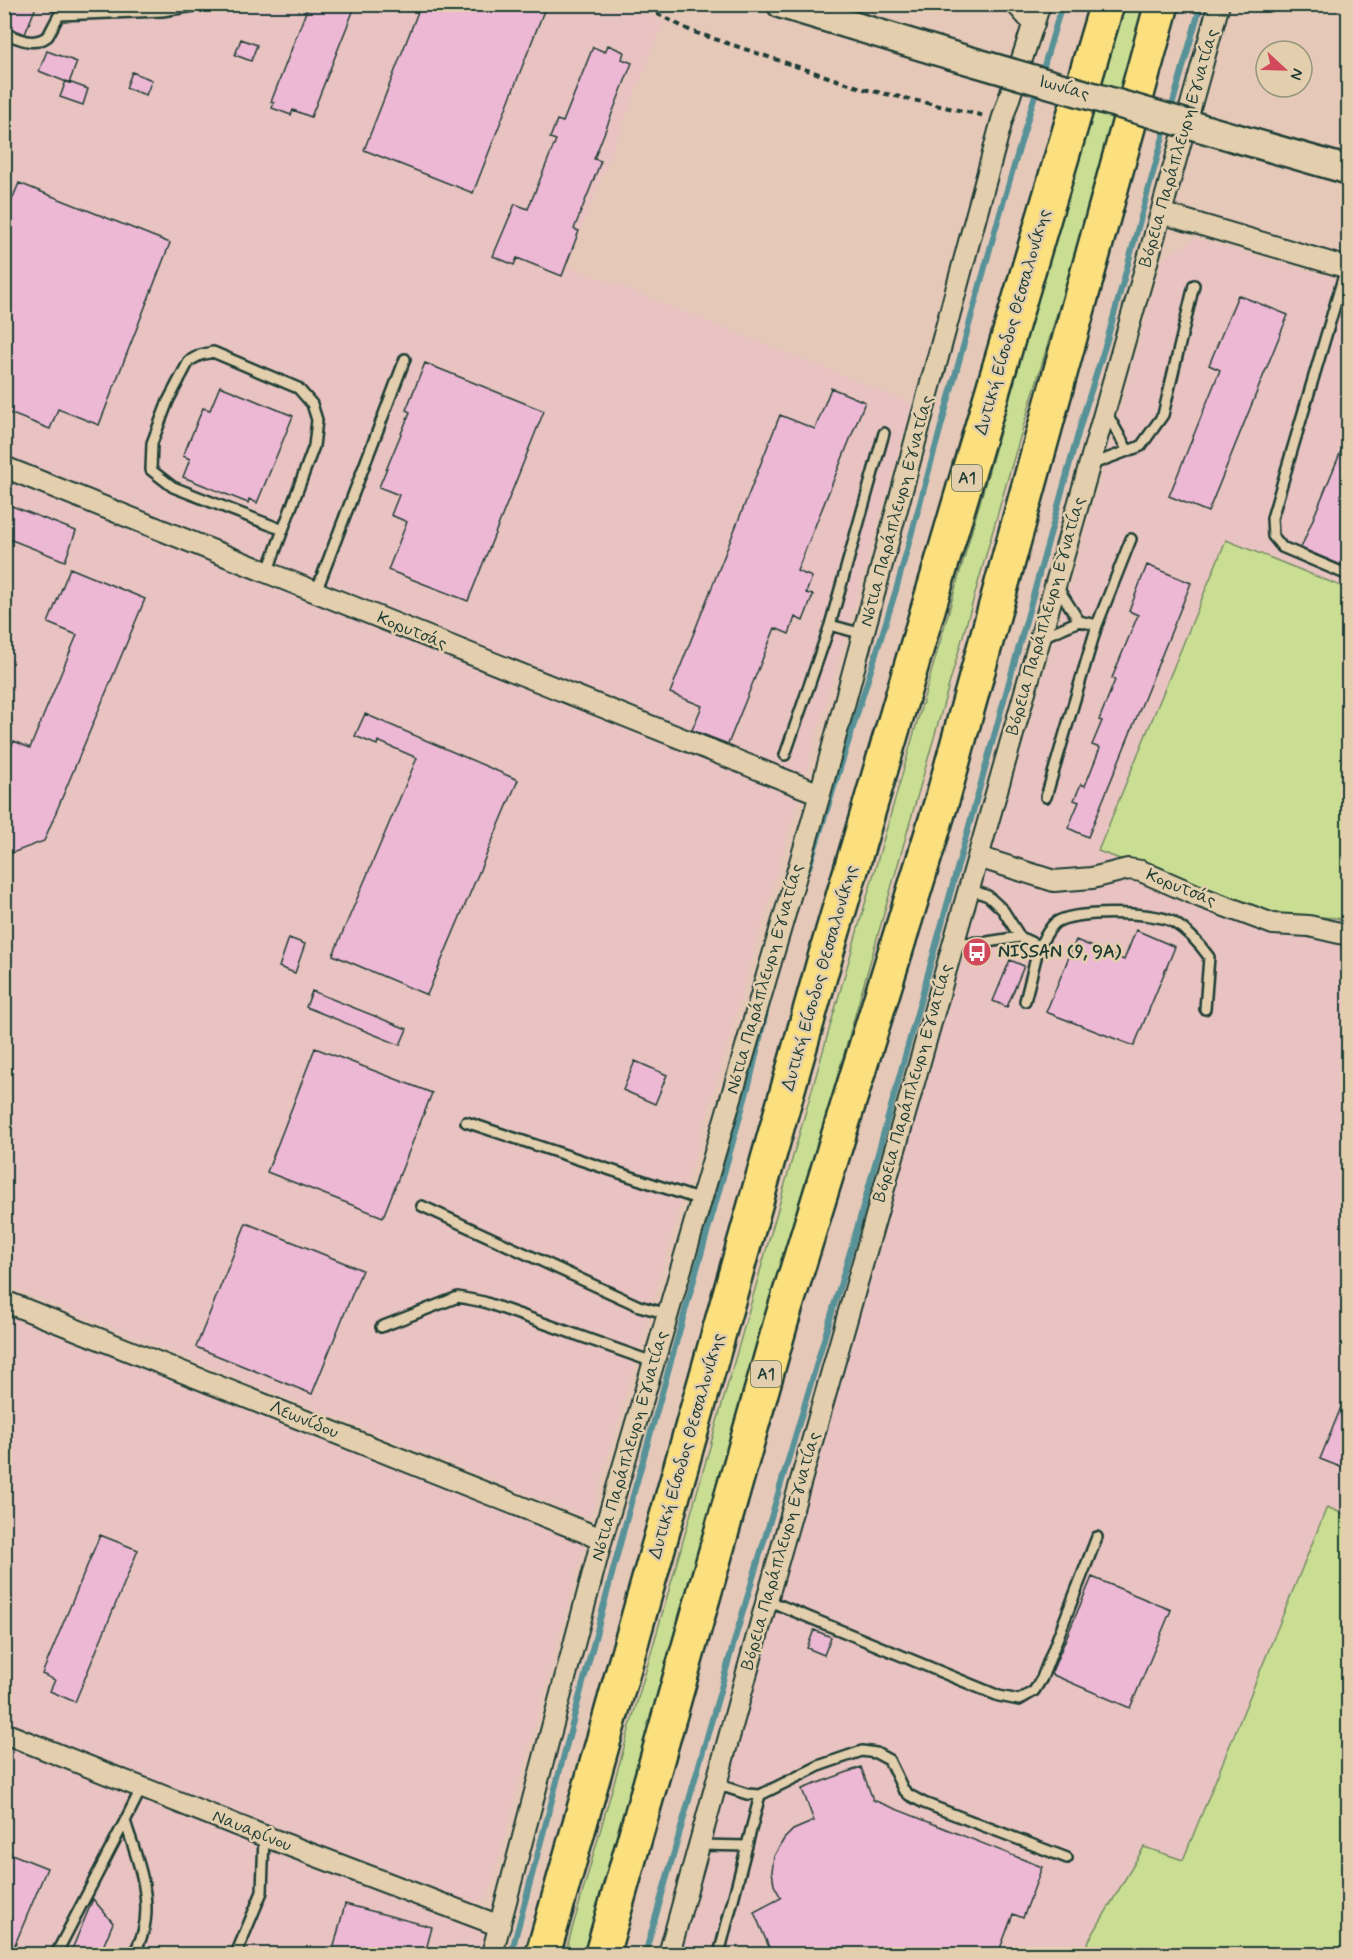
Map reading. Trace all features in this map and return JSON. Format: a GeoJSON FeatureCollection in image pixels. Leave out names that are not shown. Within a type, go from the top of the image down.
{"type":"FeatureCollection","features":[{"type":"Feature","properties":{"kind":"highway","name":"Δυτική Είσοδος Θεσσαλονίκης"},"geometry":{"type":"LineString","coordinates":[[543,1954],[827,951],[1107,4]]}},
{"type":"Feature","properties":{"kind":"highway","name":"Α1"},"geometry":{"type":"LineString","coordinates":[[602,1954],[781,1322],[943,797],[1162,4]]}},
{"type":"Feature","properties":{"kind":"street","name":"Ιωνίας"},"geometry":{"type":"LineString","coordinates":[[781,4],[1348,170]]}},
{"type":"Feature","properties":{"kind":"street"},"geometry":{"type":"LineString","coordinates":[[1016,4],[1034,24]]}},
{"type":"Feature","properties":{"kind":"street","name":"Νότια Παράπλευρη Εγνατίας"},"geometry":{"type":"LineString","coordinates":[[492,1954],[602,1539],[820,794],[1002,120],[1040,4]]}},
{"type":"Feature","properties":{"kind":"street","name":"Βόρεια Παράπλευρη Εγνατίας"},"geometry":{"type":"LineString","coordinates":[[669,1954],[1219,4]]}},
{"type":"Feature","properties":{"kind":"street"},"geometry":{"type":"LineString","coordinates":[[1161,213],[1347,268]]}},
{"type":"Feature","properties":{"kind":"street","name":"Κορυτσάς"},"geometry":{"type":"LineString","coordinates":[[4,467],[820,794]]}},
{"type":"Feature","properties":{"kind":"street","name":"Κορυτσάς"},"geometry":{"type":"LineString","coordinates":[[978,857],[1054,881],[1092,879],[1128,870],[1141,871],[1203,898],[1273,924],[1309,926],[1348,935]]}},
{"type":"Feature","properties":{"kind":"street","name":"Λεωνίδου"},"geometry":{"type":"LineString","coordinates":[[4,1301],[602,1539]]}},
{"type":"Feature","properties":{"kind":"street","name":"Ναυαρίνου"},"geometry":{"type":"LineString","coordinates":[[4,1733],[500,1926]]}},
{"type":"Feature","properties":{"kind":"lane"},"geometry":{"type":"LineString","coordinates":[[4,33],[28,42],[41,40],[48,36],[63,4]]}},
{"type":"Feature","properties":{"kind":"lane"},"geometry":{"type":"LineString","coordinates":[[59,15],[162,11],[207,4]]}},
{"type":"Feature","properties":{"kind":"lane"},"geometry":{"type":"LineString","coordinates":[[1347,268],[1272,519],[1273,536],[1282,547],[1348,575]]}},
{"type":"Feature","properties":{"kind":"lane"},"geometry":{"type":"LineString","coordinates":[[1088,466],[1141,446],[1162,415],[1194,285]]}},
{"type":"Feature","properties":{"kind":"lane"},"geometry":{"type":"LineString","coordinates":[[267,573],[283,530],[314,446],[317,420],[312,404],[298,388],[213,352],[200,355],[189,361],[168,401],[152,443],[151,470],[173,487],[283,530]]}},
{"type":"Feature","properties":{"kind":"lane"},"geometry":{"type":"LineString","coordinates":[[316,592],[405,359]]}},
{"type":"Feature","properties":{"kind":"lane"},"geometry":{"type":"LineString","coordinates":[[1105,410],[1128,451]]}},
{"type":"Feature","properties":{"kind":"lane"},"geometry":{"type":"LineString","coordinates":[[786,755],[830,625],[884,433]]}},
{"type":"Feature","properties":{"kind":"lane"},"geometry":{"type":"LineString","coordinates":[[1046,797],[1097,626],[1131,539]]}},
{"type":"Feature","properties":{"kind":"lane"},"geometry":{"type":"LineString","coordinates":[[1055,583],[1078,621]]}},
{"type":"Feature","properties":{"kind":"lane"},"geometry":{"type":"LineString","coordinates":[[1040,638],[1078,621],[1097,626]]}},
{"type":"Feature","properties":{"kind":"lane"},"geometry":{"type":"LineString","coordinates":[[830,625],[863,634]]}},
{"type":"Feature","properties":{"kind":"lane"},"geometry":{"type":"LineString","coordinates":[[969,889],[988,896],[1003,909],[1020,937],[1039,946]]}},
{"type":"Feature","properties":{"kind":"lane"},"geometry":{"type":"LineString","coordinates":[[1025,1001],[1039,946],[1055,923],[1074,915],[1140,913],[1172,921],[1197,940],[1209,957],[1205,1009]]}},
{"type":"Feature","properties":{"kind":"lane"},"geometry":{"type":"LineString","coordinates":[[953,943],[987,942],[1020,937]]}},
{"type":"Feature","properties":{"kind":"lane"},"geometry":{"type":"LineString","coordinates":[[466,1122],[701,1200]]}},
{"type":"Feature","properties":{"kind":"lane"},"geometry":{"type":"LineString","coordinates":[[422,1206],[639,1306],[668,1314]]}},
{"type":"Feature","properties":{"kind":"lane"},"geometry":{"type":"LineString","coordinates":[[381,1327],[458,1297],[484,1302],[653,1362]]}},
{"type":"Feature","properties":{"kind":"lane"},"geometry":{"type":"LineString","coordinates":[[767,1600],[999,1696],[1019,1700],[1034,1691],[1042,1678],[1097,1537]]}},
{"type":"Feature","properties":{"kind":"lane"},"geometry":{"type":"LineString","coordinates":[[716,1784],[747,1794],[760,1795],[821,1765],[862,1751],[876,1753],[889,1760],[903,1789],[909,1795],[924,1803],[1067,1858]]}},
{"type":"Feature","properties":{"kind":"lane"},"geometry":{"type":"LineString","coordinates":[[56,1954],[142,1787]]}},
{"type":"Feature","properties":{"kind":"lane"},"geometry":{"type":"LineString","coordinates":[[719,1954],[760,1795]]}},
{"type":"Feature","properties":{"kind":"lane"},"geometry":{"type":"LineString","coordinates":[[125,1821],[146,1898],[143,1932],[134,1954]]}},
{"type":"Feature","properties":{"kind":"lane"},"geometry":{"type":"LineString","coordinates":[[236,1954],[262,1892],[264,1836]]}},
{"type":"Feature","properties":{"kind":"lane"},"geometry":{"type":"LineString","coordinates":[[699,1845],[747,1846]]}},
{"type":"Feature","properties":{"kind":"path"},"geometry":{"type":"LineString","coordinates":[[638,4],[691,31],[864,89],[1002,120]]}},
{"type":"Feature","properties":{"kind":"shaded area"},"geometry":{"type":"Polygon","coordinates":[[[4,5],[633,5],[663,23],[567,265],[913,403],[590,1519],[5,1285],[4,5]]]}},
{"type":"Feature","properties":{"kind":"shaded area"},"geometry":{"type":"Polygon","coordinates":[[[1195,238],[1348,282],[1348,589],[1226,540],[1337,918],[1348,922],[1348,1516],[1327,1507],[1183,1860],[1144,1847],[1081,1954],[674,1954],[1163,258],[1195,238]]]}},
{"type":"Feature","properties":{"kind":"shaded area"},"geometry":{"type":"Polygon","coordinates":[[[4,1310],[580,1540],[584,1547],[488,1898],[466,1906],[5,1722],[4,1310]]]}},
{"type":"Feature","properties":{"kind":"shaded area"},"geometry":{"type":"Polygon","coordinates":[[[4,1730],[500,1926],[492,1954],[5,1954],[4,1730]]]}},
{"type":"Feature","properties":{"kind":"green space"},"geometry":{"type":"Polygon","coordinates":[[[1122,5],[1147,5],[1007,481],[588,1954],[565,1954],[1122,5]]]}},
{"type":"Feature","properties":{"kind":"green space"},"geometry":{"type":"Polygon","coordinates":[[[1226,540],[1348,589],[1348,922],[1337,918],[1272,914],[1098,851],[1226,540]]]}},
{"type":"Feature","properties":{"kind":"green space"},"geometry":{"type":"Polygon","coordinates":[[[1327,1507],[1348,1516],[1348,1954],[1081,1954],[1144,1847],[1183,1860],[1327,1507]]]}},
{"type":"Feature","properties":{"kind":"building"},"geometry":{"type":"Polygon","coordinates":[[[4,4],[37,4],[25,34],[4,26],[4,4]]]}},
{"type":"Feature","properties":{"kind":"building"},"geometry":{"type":"Polygon","coordinates":[[[309,4],[356,4],[311,117],[293,110],[291,115],[272,108],[274,103],[271,102],[309,4]]]}},
{"type":"Feature","properties":{"kind":"building"},"geometry":{"type":"Polygon","coordinates":[[[421,4],[537,4],[545,8],[473,193],[364,150],[421,4]]]}},
{"type":"Feature","properties":{"kind":"building"},"geometry":{"type":"Polygon","coordinates":[[[241,39],[257,45],[251,61],[235,55],[241,39]]]}},
{"type":"Feature","properties":{"kind":"building"},"geometry":{"type":"Polygon","coordinates":[[[608,45],[624,52],[622,59],[632,63],[594,159],[601,161],[574,229],[579,231],[562,276],[517,258],[514,265],[493,256],[515,204],[528,209],[556,140],[550,138],[557,120],[563,122],[593,47],[605,52],[608,45]]]}},
{"type":"Feature","properties":{"kind":"building"},"geometry":{"type":"Polygon","coordinates":[[[47,51],[77,62],[69,83],[39,71],[47,51]]]}},
{"type":"Feature","properties":{"kind":"building"},"geometry":{"type":"Polygon","coordinates":[[[132,72],[152,80],[146,95],[126,88],[132,72]]]}},
{"type":"Feature","properties":{"kind":"building"},"geometry":{"type":"Polygon","coordinates":[[[66,81],[88,89],[83,105],[60,97],[66,81]]]}},
{"type":"Feature","properties":{"kind":"building"},"geometry":{"type":"Polygon","coordinates":[[[19,183],[170,243],[99,425],[58,409],[50,429],[4,411],[4,219],[19,183]]]}},
{"type":"Feature","properties":{"kind":"building"},"geometry":{"type":"Polygon","coordinates":[[[1238,295],[1288,315],[1208,512],[1169,496],[1220,370],[1209,365],[1238,295]]]}},
{"type":"Feature","properties":{"kind":"building"},"geometry":{"type":"Polygon","coordinates":[[[425,363],[544,411],[468,601],[388,570],[407,522],[391,515],[399,495],[379,487],[410,412],[406,410],[425,363]]]}},
{"type":"Feature","properties":{"kind":"building"},"geometry":{"type":"Polygon","coordinates":[[[220,386],[293,416],[257,503],[249,499],[248,503],[183,477],[190,459],[183,456],[203,408],[210,410],[220,386]]]}},
{"type":"Feature","properties":{"kind":"building"},"geometry":{"type":"Polygon","coordinates":[[[831,388],[865,402],[797,571],[812,577],[806,593],[813,595],[803,621],[795,617],[789,634],[775,628],[728,744],[692,730],[702,706],[670,693],[780,415],[815,429],[831,388]]]}},
{"type":"Feature","properties":{"kind":"building"},"geometry":{"type":"Polygon","coordinates":[[[1348,434],[1348,568],[1301,548],[1348,434]]]}},
{"type":"Feature","properties":{"kind":"building"},"geometry":{"type":"Polygon","coordinates":[[[4,503],[76,531],[65,561],[4,537],[4,503]]]}},
{"type":"Feature","properties":{"kind":"building"},"geometry":{"type":"Polygon","coordinates":[[[1147,565],[1191,583],[1088,837],[1068,828],[1079,802],[1074,800],[1081,784],[1085,786],[1100,748],[1092,745],[1115,680],[1112,678],[1138,615],[1129,611],[1147,565]]]}},
{"type":"Feature","properties":{"kind":"building"},"geometry":{"type":"Polygon","coordinates":[[[70,568],[145,599],[44,841],[4,856],[4,762],[14,741],[30,748],[77,635],[48,623],[70,568]]]}},
{"type":"Feature","properties":{"kind":"building"},"geometry":{"type":"Polygon","coordinates":[[[365,714],[518,780],[427,995],[333,955],[417,758],[378,741],[377,745],[355,736],[365,714]]]}},
{"type":"Feature","properties":{"kind":"building"},"geometry":{"type":"Polygon","coordinates":[[[1136,930],[1175,947],[1134,1046],[1046,1012],[1076,940],[1124,960],[1136,930]]]}},
{"type":"Feature","properties":{"kind":"building"},"geometry":{"type":"Polygon","coordinates":[[[289,938],[305,944],[295,973],[279,967],[289,938]]]}},
{"type":"Feature","properties":{"kind":"building"},"geometry":{"type":"Polygon","coordinates":[[[1010,960],[1024,966],[1007,1007],[993,1001],[1010,960]]]}},
{"type":"Feature","properties":{"kind":"building"},"geometry":{"type":"Polygon","coordinates":[[[312,991],[407,1029],[400,1045],[306,1007],[312,991]]]}},
{"type":"Feature","properties":{"kind":"building"},"geometry":{"type":"Polygon","coordinates":[[[315,1048],[432,1093],[383,1217],[267,1172],[315,1048]]]}},
{"type":"Feature","properties":{"kind":"building"},"geometry":{"type":"Polygon","coordinates":[[[635,1061],[667,1075],[655,1104],[623,1090],[635,1061]]]}},
{"type":"Feature","properties":{"kind":"building"},"geometry":{"type":"Polygon","coordinates":[[[246,1223],[362,1270],[312,1394],[196,1347],[246,1223]]]}},
{"type":"Feature","properties":{"kind":"building"},"geometry":{"type":"Polygon","coordinates":[[[1348,1390],[1348,1470],[1320,1459],[1348,1390]]]}},
{"type":"Feature","properties":{"kind":"building"},"geometry":{"type":"Polygon","coordinates":[[[100,1535],[138,1550],[75,1702],[50,1691],[55,1680],[42,1674],[100,1535]]]}},
{"type":"Feature","properties":{"kind":"building"},"geometry":{"type":"Polygon","coordinates":[[[1092,1577],[1171,1610],[1130,1708],[1051,1674],[1092,1577]]]}},
{"type":"Feature","properties":{"kind":"building"},"geometry":{"type":"Polygon","coordinates":[[[814,1630],[831,1637],[824,1655],[807,1648],[814,1630]]]}},
{"type":"Feature","properties":{"kind":"building"},"geometry":{"type":"Polygon","coordinates":[[[861,1767],[873,1800],[1042,1867],[1023,1918],[1013,1914],[998,1954],[772,1954],[754,1912],[781,1898],[774,1885],[772,1871],[774,1856],[784,1839],[793,1830],[814,1821],[802,1789],[861,1767]]]}},
{"type":"Feature","properties":{"kind":"building"},"geometry":{"type":"Polygon","coordinates":[[[4,1851],[47,1868],[11,1954],[4,1954],[4,1851]]]}},
{"type":"Feature","properties":{"kind":"building"},"geometry":{"type":"Polygon","coordinates":[[[93,1899],[113,1923],[100,1954],[70,1954],[93,1899]]]}},
{"type":"Feature","properties":{"kind":"building"},"geometry":{"type":"Polygon","coordinates":[[[345,1904],[432,1927],[425,1954],[332,1954],[345,1904]]]}},
{"type":"Feature","properties":{"kind":"waterway"},"geometry":{"type":"LineString","coordinates":[[1041,76],[1062,4]]}},
{"type":"Feature","properties":{"kind":"waterway"},"geometry":{"type":"LineString","coordinates":[[1170,113],[1201,4]]}},
{"type":"Feature","properties":{"kind":"waterway"},"geometry":{"type":"LineString","coordinates":[[809,867],[896,590],[996,227],[1037,88]]}},
{"type":"Feature","properties":{"kind":"waterway"},"geometry":{"type":"LineString","coordinates":[[645,1954],[736,1635],[858,1225],[1166,126]]}},
{"type":"Feature","properties":{"kind":"waterway"},"geometry":{"type":"LineString","coordinates":[[511,1954],[632,1499],[750,1081],[766,1012]]}},
{"type":"Feature","properties":{"kind":"place","name":"NISSAN (9, 9Α)"},"geometry":{"type":"Point","coordinates":[977,952]}}]}
